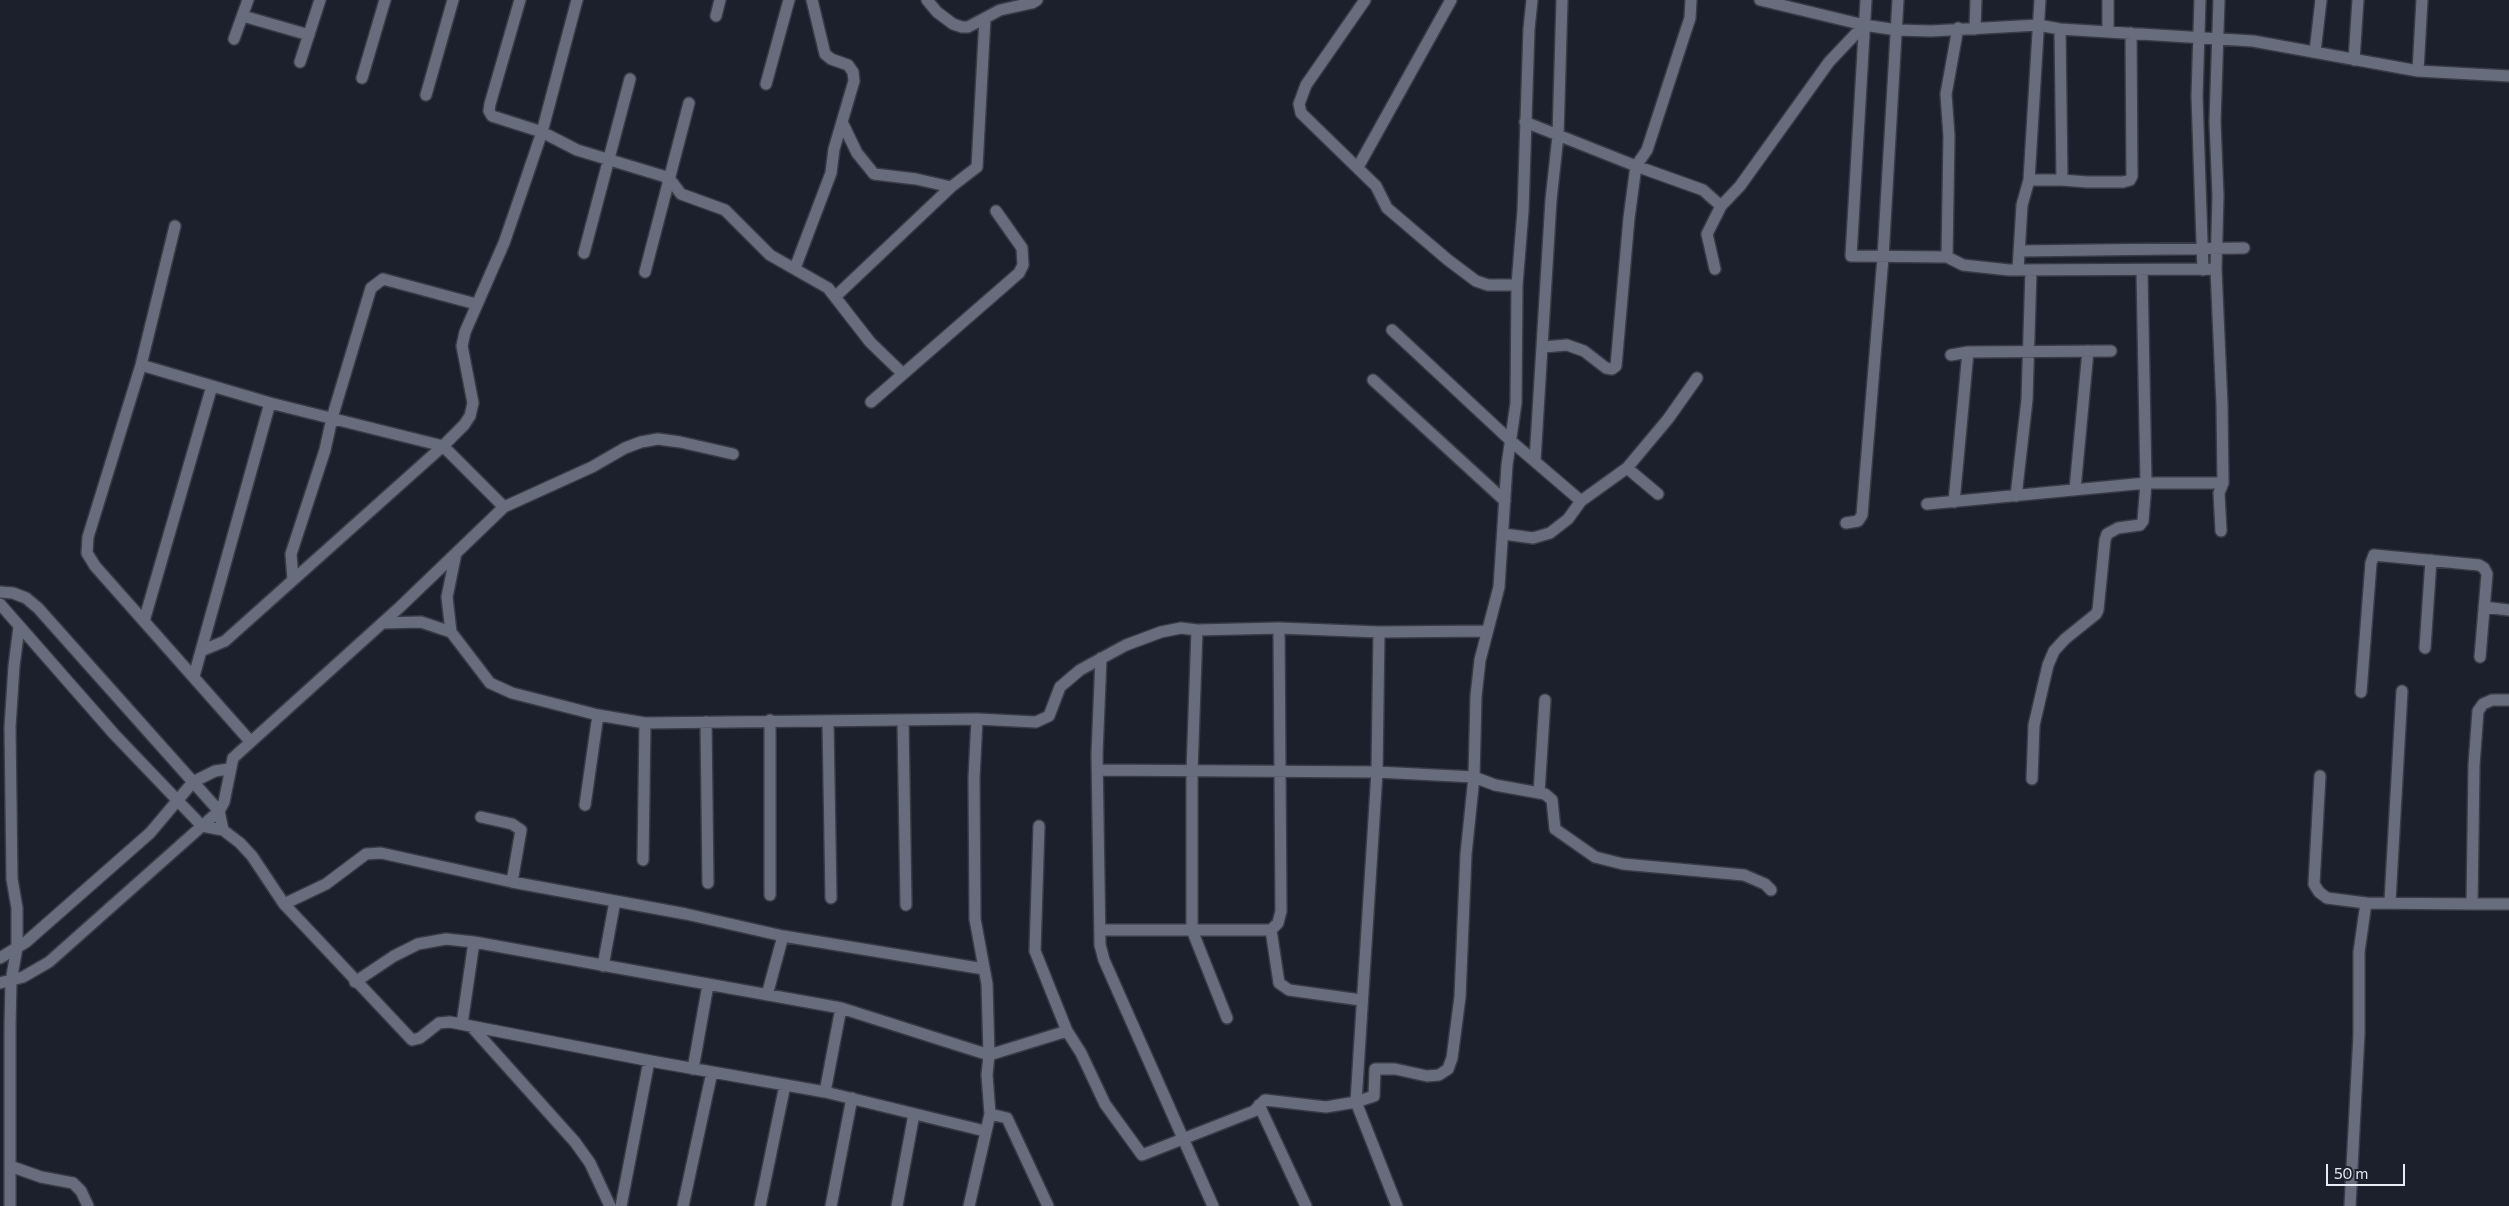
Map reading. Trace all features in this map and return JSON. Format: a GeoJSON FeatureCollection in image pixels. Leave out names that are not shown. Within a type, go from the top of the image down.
{"type":"FeatureCollection","features":[{"type":"Feature","properties":{"kind":"street"},"geometry":{"type":"LineString","coordinates":[[234,39],[248,0]]}},
{"type":"Feature","properties":{"kind":"street"},"geometry":{"type":"LineString","coordinates":[[300,62],[320,0]]}},
{"type":"Feature","properties":{"kind":"street"},"geometry":{"type":"LineString","coordinates":[[362,78],[385,0]]}},
{"type":"Feature","properties":{"kind":"street"},"geometry":{"type":"LineString","coordinates":[[426,95],[452,0]]}},
{"type":"Feature","properties":{"kind":"street"},"geometry":{"type":"LineString","coordinates":[[520,0],[489,111],[492,116],[542,132],[577,150],[668,179],[681,194],[725,210],[770,255],[828,288],[870,342],[902,374]]}},
{"type":"Feature","properties":{"kind":"street"},"geometry":{"type":"LineString","coordinates":[[201,651],[225,641],[443,446],[464,425],[470,416],[473,403],[462,346],[476,304],[504,242],[542,132],[577,0]]}},
{"type":"Feature","properties":{"kind":"street"},"geometry":{"type":"LineString","coordinates":[[716,16],[720,0]]}},
{"type":"Feature","properties":{"kind":"street"},"geometry":{"type":"LineString","coordinates":[[766,84],[789,0]]}},
{"type":"Feature","properties":{"kind":"street"},"geometry":{"type":"LineString","coordinates":[[794,268],[831,173],[842,122],[854,81],[853,72],[848,65],[831,59],[825,54],[812,0]]}},
{"type":"Feature","properties":{"kind":"street"},"geometry":{"type":"LineString","coordinates":[[927,0],[937,12],[957,26],[968,27],[1000,10],[1032,3],[1037,0]]}},
{"type":"Feature","properties":{"kind":"street"},"geometry":{"type":"LineString","coordinates":[[1365,0],[1306,85],[1299,104],[1306,120],[1376,186],[1387,208],[1448,260],[1476,281],[1488,285],[1517,285]]}},
{"type":"Feature","properties":{"kind":"street"},"geometry":{"type":"LineString","coordinates":[[1358,168],[1451,0]]}},
{"type":"Feature","properties":{"kind":"street"},"geometry":{"type":"LineString","coordinates":[[1040,826],[1035,951],[1067,1031],[1081,1053],[1105,1104],[1142,1154],[1254,1111],[1265,1100],[1326,1107],[1356,1102],[1374,1096],[1376,1069],[1395,1069],[1427,1076],[1440,1075],[1448,1069],[1452,1058],[1460,997],[1466,854],[1474,777],[1476,696],[1480,660],[1500,587],[1505,501],[1516,403],[1517,285],[1523,211],[1525,122],[1532,0]]}},
{"type":"Feature","properties":{"kind":"street"},"geometry":{"type":"LineString","coordinates":[[1535,461],[1551,200],[1558,136],[1562,0]]}},
{"type":"Feature","properties":{"kind":"street"},"geometry":{"type":"LineString","coordinates":[[1543,347],[1567,345],[1584,351],[1606,368],[1612,369],[1616,366],[1629,218],[1636,166],[1647,150],[1690,18],[1691,0]]}},
{"type":"Feature","properties":{"kind":"street"},"geometry":{"type":"LineString","coordinates":[[1760,0],[1790,3],[1864,25],[1897,30],[1931,31],[2038,25],[2060,29],[2253,41],[2418,71],[2509,76]]}},
{"type":"Feature","properties":{"kind":"street"},"geometry":{"type":"LineString","coordinates":[[1866,0],[1851,256],[1947,257],[1963,265],[2018,270],[2142,271],[2216,269]]}},
{"type":"Feature","properties":{"kind":"street"},"geometry":{"type":"LineString","coordinates":[[1846,523],[1858,521],[1862,514],[1883,256],[1898,0]]}},
{"type":"Feature","properties":{"kind":"street"},"geometry":{"type":"LineString","coordinates":[[1975,29],[1976,0]]}},
{"type":"Feature","properties":{"kind":"street"},"geometry":{"type":"LineString","coordinates":[[2018,270],[2022,205],[2029,180],[2040,0]]}},
{"type":"Feature","properties":{"kind":"street"},"geometry":{"type":"LineString","coordinates":[[2108,0],[2108,31]]}},
{"type":"Feature","properties":{"kind":"street"},"geometry":{"type":"LineString","coordinates":[[2200,0],[2198,37],[2198,156],[2203,270]]}},
{"type":"Feature","properties":{"kind":"street"},"geometry":{"type":"LineString","coordinates":[[2219,0],[2216,122],[2218,249],[2216,269],[2221,357],[2223,483],[2219,493],[2221,531]]}},
{"type":"Feature","properties":{"kind":"street"},"geometry":{"type":"LineString","coordinates":[[2314,52],[2321,0]]}},
{"type":"Feature","properties":{"kind":"street"},"geometry":{"type":"LineString","coordinates":[[2354,60],[2358,0]]}},
{"type":"Feature","properties":{"kind":"street"},"geometry":{"type":"LineString","coordinates":[[2418,71],[2422,0]]}},
{"type":"Feature","properties":{"kind":"street"},"geometry":{"type":"LineString","coordinates":[[243,16],[309,35]]}},
{"type":"Feature","properties":{"kind":"street"},"geometry":{"type":"LineString","coordinates":[[836,296],[951,186],[977,167],[986,18]]}},
{"type":"Feature","properties":{"kind":"street"},"geometry":{"type":"LineString","coordinates":[[1715,269],[1707,234],[1722,206],[1740,186],[1829,62],[1864,25]]}},
{"type":"Feature","properties":{"kind":"street"},"geometry":{"type":"LineString","coordinates":[[1947,257],[1949,136],[1946,94],[1958,28]]}},
{"type":"Feature","properties":{"kind":"street"},"geometry":{"type":"LineString","coordinates":[[2060,29],[2062,180]]}},
{"type":"Feature","properties":{"kind":"street"},"geometry":{"type":"LineString","coordinates":[[2029,180],[2086,182],[2123,182],[2130,180],[2132,176],[2131,33]]}},
{"type":"Feature","properties":{"kind":"street"},"geometry":{"type":"LineString","coordinates":[[584,253],[630,79]]}},
{"type":"Feature","properties":{"kind":"street"},"geometry":{"type":"LineString","coordinates":[[645,272],[689,103]]}},
{"type":"Feature","properties":{"kind":"street"},"geometry":{"type":"LineString","coordinates":[[842,122],[857,153],[874,174],[951,186]]}},
{"type":"Feature","properties":{"kind":"street"},"geometry":{"type":"LineString","coordinates":[[1525,122],[1703,190],[1722,206]]}},
{"type":"Feature","properties":{"kind":"street"},"geometry":{"type":"LineString","coordinates":[[871,402],[1019,273],[1023,265],[1022,248],[996,211]]}},
{"type":"Feature","properties":{"kind":"street"},"geometry":{"type":"LineString","coordinates":[[175,226],[140,366],[86,546],[90,560],[250,741]]}},
{"type":"Feature","properties":{"kind":"street"},"geometry":{"type":"LineString","coordinates":[[2019,251],[2244,248]]}},
{"type":"Feature","properties":{"kind":"street"},"geometry":{"type":"LineString","coordinates":[[2016,496],[2027,400],[2031,270]]}},
{"type":"Feature","properties":{"kind":"street"},"geometry":{"type":"LineString","coordinates":[[2032,779],[2034,725],[2048,665],[2054,651],[2065,639],[2096,614],[2105,540],[2112,531],[2136,526],[2143,521],[2146,483],[2142,271]]}},
{"type":"Feature","properties":{"kind":"street"},"geometry":{"type":"LineString","coordinates":[[293,580],[292,554],[325,450],[332,418],[371,288],[375,283],[383,279],[392,280],[476,304]]}},
{"type":"Feature","properties":{"kind":"street"},"geometry":{"type":"LineString","coordinates":[[1392,330],[1511,441],[1581,501]]}},
{"type":"Feature","properties":{"kind":"street"},"geometry":{"type":"LineString","coordinates":[[2075,489],[2088,351]]}},
{"type":"Feature","properties":{"kind":"street"},"geometry":{"type":"LineString","coordinates":[[1951,355],[1968,352],[2112,351]]}},
{"type":"Feature","properties":{"kind":"street"},"geometry":{"type":"LineString","coordinates":[[1954,502],[1968,352]]}},
{"type":"Feature","properties":{"kind":"street"},"geometry":{"type":"LineString","coordinates":[[140,366],[270,403],[443,446],[504,506]]}},
{"type":"Feature","properties":{"kind":"street"},"geometry":{"type":"LineString","coordinates":[[1504,534],[1533,538],[1550,533],[1568,519],[1581,501],[1628,468],[1697,378]]}},
{"type":"Feature","properties":{"kind":"street"},"geometry":{"type":"LineString","coordinates":[[1374,380],[1505,501]]}},
{"type":"Feature","properties":{"kind":"street"},"geometry":{"type":"LineString","coordinates":[[144,621],[212,386]]}},
{"type":"Feature","properties":{"kind":"street"},"geometry":{"type":"LineString","coordinates":[[194,676],[270,403]]}},
{"type":"Feature","properties":{"kind":"street"},"geometry":{"type":"LineString","coordinates":[[6,982],[35,972],[49,962],[219,811],[224,802],[229,769],[233,758],[382,623],[504,506],[592,467],[625,448],[641,442],[658,439],[733,454]]}},
{"type":"Feature","properties":{"kind":"street"},"geometry":{"type":"LineString","coordinates":[[1628,468],[1658,494]]}},
{"type":"Feature","properties":{"kind":"street"},"geometry":{"type":"LineString","coordinates":[[1927,504],[2146,483],[2223,483]]}},
{"type":"Feature","properties":{"kind":"street"},"geometry":{"type":"LineString","coordinates":[[456,553],[447,597],[451,632],[482,675],[500,688],[598,715],[645,723],[977,719],[1036,722],[1049,716],[1060,687],[1080,670],[1101,658],[1161,632],[1181,628],[1197,630],[1279,628],[1379,632],[1487,631]]}},
{"type":"Feature","properties":{"kind":"street"},"geometry":{"type":"LineString","coordinates":[[2361,692],[2372,558],[2378,555],[2479,565],[2484,568],[2487,574],[2480,657]]}},
{"type":"Feature","properties":{"kind":"street"},"geometry":{"type":"LineString","coordinates":[[2425,648],[2431,560]]}},
{"type":"Feature","properties":{"kind":"street"},"geometry":{"type":"LineString","coordinates":[[0,592],[13,593],[26,598],[38,608],[219,811],[223,830]]}},
{"type":"Feature","properties":{"kind":"street"},"geometry":{"type":"LineString","coordinates":[[0,604],[114,734],[202,826],[223,830],[240,843],[252,856],[284,904],[355,982],[412,1040],[420,1038],[439,1023],[467,1025],[649,1061],[825,1092],[985,1131]]}},
{"type":"Feature","properties":{"kind":"street"},"geometry":{"type":"LineString","coordinates":[[2484,607],[2509,610]]}},
{"type":"Feature","properties":{"kind":"street"},"geometry":{"type":"LineString","coordinates":[[382,623],[420,622],[451,632]]}},
{"type":"Feature","properties":{"kind":"street"},"geometry":{"type":"LineString","coordinates":[[10,1206],[10,1026],[6,982],[18,948],[17,908],[12,879],[6,700],[19,627]]}},
{"type":"Feature","properties":{"kind":"street"},"geometry":{"type":"LineString","coordinates":[[1279,628],[1281,911],[1278,923],[1272,930],[1279,983],[1289,990],[1361,1000]]}},
{"type":"Feature","properties":{"kind":"street"},"geometry":{"type":"LineString","coordinates":[[1197,630],[1192,771],[1192,930],[1228,1018]]}},
{"type":"Feature","properties":{"kind":"street"},"geometry":{"type":"LineString","coordinates":[[1379,632],[1377,772],[1356,1102],[1397,1206]]}},
{"type":"Feature","properties":{"kind":"street"},"geometry":{"type":"LineString","coordinates":[[1101,658],[1098,770],[1100,930],[1104,960],[1163,1096],[1185,1139],[1213,1206]]}},
{"type":"Feature","properties":{"kind":"street"},"geometry":{"type":"LineString","coordinates":[[2390,901],[2402,691]]}},
{"type":"Feature","properties":{"kind":"street"},"geometry":{"type":"LineString","coordinates":[[1539,793],[1545,700]]}},
{"type":"Feature","properties":{"kind":"street"},"geometry":{"type":"LineString","coordinates":[[2472,904],[2474,765],[2478,710],[2492,700],[2509,700]]}},
{"type":"Feature","properties":{"kind":"street"},"geometry":{"type":"LineString","coordinates":[[585,805],[598,715]]}},
{"type":"Feature","properties":{"kind":"street"},"geometry":{"type":"LineString","coordinates":[[969,1206],[990,1114],[987,1075],[990,1055],[988,984],[975,919],[974,778],[977,719]]}},
{"type":"Feature","properties":{"kind":"street"},"geometry":{"type":"LineString","coordinates":[[770,720],[770,895]]}},
{"type":"Feature","properties":{"kind":"street"},"geometry":{"type":"LineString","coordinates":[[903,720],[906,905]]}},
{"type":"Feature","properties":{"kind":"street"},"geometry":{"type":"LineString","coordinates":[[706,722],[708,883]]}},
{"type":"Feature","properties":{"kind":"street"},"geometry":{"type":"LineString","coordinates":[[828,722],[831,898]]}},
{"type":"Feature","properties":{"kind":"street"},"geometry":{"type":"LineString","coordinates":[[643,860],[645,723]]}},
{"type":"Feature","properties":{"kind":"street"},"geometry":{"type":"LineString","coordinates":[[0,958],[18,948],[160,824],[193,782],[215,771],[229,769]]}},
{"type":"Feature","properties":{"kind":"street"},"geometry":{"type":"LineString","coordinates":[[1098,770],[1377,772],[1474,777],[1495,785],[1545,794],[1552,800],[1555,830],[1595,857],[1623,864],[1744,875],[1765,884],[1770,890]]}},
{"type":"Feature","properties":{"kind":"street"},"geometry":{"type":"LineString","coordinates":[[2320,776],[2313,867],[2314,884],[2319,892],[2327,898],[2366,903],[2390,901],[2509,904]]}},
{"type":"Feature","properties":{"kind":"street"},"geometry":{"type":"LineString","coordinates":[[481,817],[512,824],[521,830],[512,882]]}},
{"type":"Feature","properties":{"kind":"street"},"geometry":{"type":"LineString","coordinates":[[284,904],[326,884],[366,854],[381,853],[512,882],[615,901],[782,936],[984,969]]}},
{"type":"Feature","properties":{"kind":"street"},"geometry":{"type":"LineString","coordinates":[[603,966],[615,901]]}},
{"type":"Feature","properties":{"kind":"street"},"geometry":{"type":"LineString","coordinates":[[2350,1206],[2359,1034],[2360,952],[2366,903]]}},
{"type":"Feature","properties":{"kind":"street"},"geometry":{"type":"LineString","coordinates":[[1100,930],[1272,930]]}},
{"type":"Feature","properties":{"kind":"street"},"geometry":{"type":"LineString","coordinates":[[767,995],[782,936]]}},
{"type":"Feature","properties":{"kind":"street"},"geometry":{"type":"LineString","coordinates":[[355,982],[394,956],[418,944],[446,939],[474,942],[841,1008],[990,1055],[1067,1031]]}},
{"type":"Feature","properties":{"kind":"street"},"geometry":{"type":"LineString","coordinates":[[474,942],[467,1025],[575,1142],[590,1163],[610,1206]]}},
{"type":"Feature","properties":{"kind":"street"},"geometry":{"type":"LineString","coordinates":[[693,1069],[708,985]]}},
{"type":"Feature","properties":{"kind":"street"},"geometry":{"type":"LineString","coordinates":[[825,1092],[841,1008]]}},
{"type":"Feature","properties":{"kind":"street"},"geometry":{"type":"LineString","coordinates":[[0,1036],[10,1026]]}},
{"type":"Feature","properties":{"kind":"street"},"geometry":{"type":"LineString","coordinates":[[621,1206],[649,1061]]}},
{"type":"Feature","properties":{"kind":"street"},"geometry":{"type":"LineString","coordinates":[[684,1206],[712,1072]]}},
{"type":"Feature","properties":{"kind":"street"},"geometry":{"type":"LineString","coordinates":[[760,1206],[785,1085]]}},
{"type":"Feature","properties":{"kind":"street"},"geometry":{"type":"LineString","coordinates":[[831,1206],[852,1098]]}},
{"type":"Feature","properties":{"kind":"street"},"geometry":{"type":"LineString","coordinates":[[1259,1105],[1306,1206]]}},
{"type":"Feature","properties":{"kind":"street"},"geometry":{"type":"LineString","coordinates":[[897,1206],[914,1114]]}},
{"type":"Feature","properties":{"kind":"street"},"geometry":{"type":"LineString","coordinates":[[990,1114],[1007,1118],[1048,1206]]}},
{"type":"Feature","properties":{"kind":"street"},"geometry":{"type":"LineString","coordinates":[[10,1166],[73,1183],[81,1190],[88,1206]]}}]}
